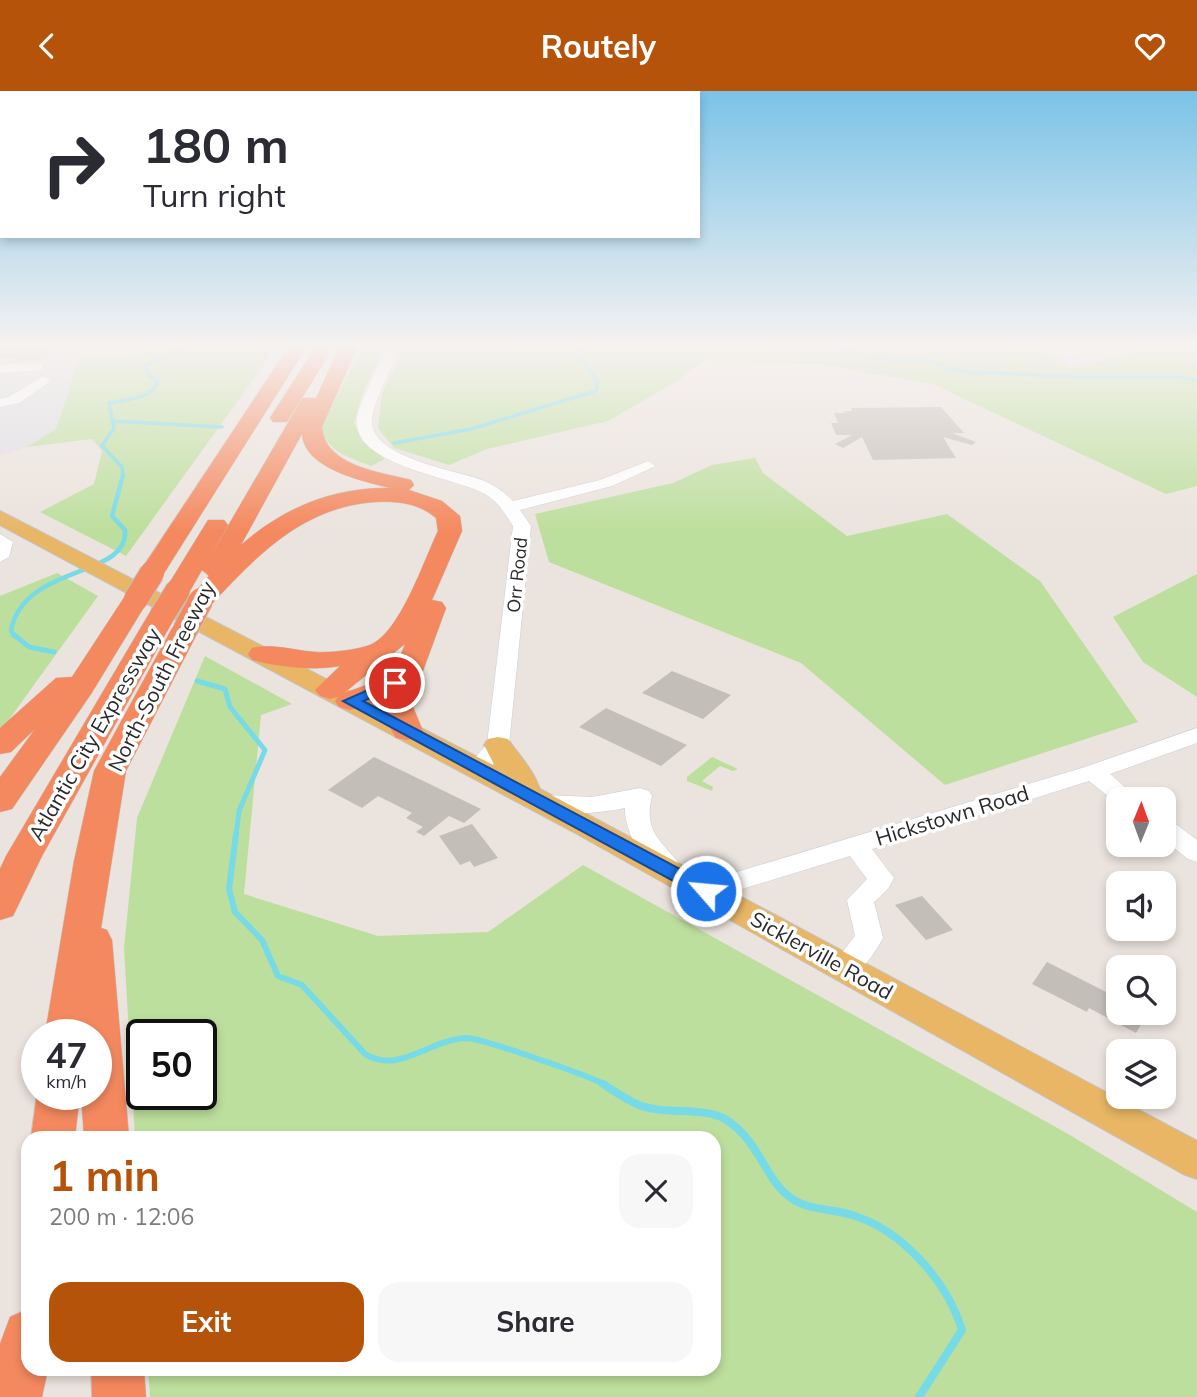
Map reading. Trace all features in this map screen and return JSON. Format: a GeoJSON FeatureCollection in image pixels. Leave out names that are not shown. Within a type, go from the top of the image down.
{"type":"FeatureCollection","features":[{"type":"Feature","properties":{"kind":"highway","name":"North-South Freeway"},"geometry":{"type":"LineString","coordinates":[[172,607],[152,573],[258,409]]}},
{"type":"Feature","properties":{"kind":"highway","name":"Atlantic City Expressway"},"geometry":{"type":"LineString","coordinates":[[0,907],[62,788],[172,607],[285,409]]}},
{"type":"Feature","properties":{"kind":"highway","name":"North-South Freeway"},"geometry":{"type":"LineString","coordinates":[[0,801],[76,694],[172,607],[229,543],[306,409]]}},
{"type":"Feature","properties":{"kind":"highway"},"geometry":{"type":"LineString","coordinates":[[320,409],[310,435],[315,448],[341,466],[444,499],[466,516],[468,524],[464,541],[406,673],[398,698],[398,707],[407,731]]}},
{"type":"Feature","properties":{"kind":"highway"},"geometry":{"type":"LineString","coordinates":[[0,745],[69,680],[172,607],[266,535],[301,513],[344,498],[369,495],[415,498],[432,503],[448,516],[450,530],[407,626],[354,668],[340,696]]}},
{"type":"Feature","properties":{"kind":"highway","name":"North-South Freeway"},"geometry":{"type":"LineString","coordinates":[[68,1019],[88,883],[110,772],[172,607]]}},
{"type":"Feature","properties":{"kind":"highway"},"geometry":{"type":"LineString","coordinates":[[262,655],[319,661],[348,658],[380,650]]}},
{"type":"Feature","properties":{"kind":"highway"},"geometry":{"type":"LineString","coordinates":[[340,696],[385,688],[406,673]]}},
{"type":"Feature","properties":{"kind":"highway","name":"Atlantic City Expressway"},"geometry":{"type":"LineString","coordinates":[[0,825],[76,694]]}},
{"type":"Feature","properties":{"kind":"highway"},"geometry":{"type":"LineString","coordinates":[[88,883],[106,1131]]}},
{"type":"Feature","properties":{"kind":"highway"},"geometry":{"type":"LineString","coordinates":[[54,1131],[56,1110]]}},
{"type":"Feature","properties":{"kind":"highway"},"geometry":{"type":"LineString","coordinates":[[15,1397],[21,1368]]}},
{"type":"Feature","properties":{"kind":"highway"},"geometry":{"type":"LineString","coordinates":[[118,1376],[120,1397]]}},
{"type":"Feature","properties":{"kind":"main road","name":"Sicklerville Road"},"geometry":{"type":"LineString","coordinates":[[4,528],[94,565],[407,731],[691,883],[1197,1161]]}},
{"type":"Feature","properties":{"kind":"main road"},"geometry":{"type":"LineString","coordinates":[[498,745],[506,761],[519,771],[534,799]]}},
{"type":"Feature","properties":{"kind":"street","name":"Orr Road"},"geometry":{"type":"LineString","coordinates":[[368,409],[363,429],[373,444],[414,463],[488,489],[511,506],[522,526],[521,558],[498,745]]}},
{"type":"Feature","properties":{"kind":"street"},"geometry":{"type":"LineString","coordinates":[[511,506],[606,484],[648,466]]}},
{"type":"Feature","properties":{"kind":"street"},"geometry":{"type":"LineString","coordinates":[[0,557],[4,528]]}},
{"type":"Feature","properties":{"kind":"street","name":"Hickstown Road"},"geometry":{"type":"LineString","coordinates":[[691,883],[855,845],[1093,772],[1197,735]]}},
{"type":"Feature","properties":{"kind":"street"},"geometry":{"type":"LineString","coordinates":[[477,769],[498,745]]}},
{"type":"Feature","properties":{"kind":"street"},"geometry":{"type":"LineString","coordinates":[[1093,772],[1112,787]]}},
{"type":"Feature","properties":{"kind":"street"},"geometry":{"type":"LineString","coordinates":[[534,799],[576,806],[605,805],[640,796],[636,808],[636,824],[644,841],[691,883]]}},
{"type":"Feature","properties":{"kind":"street"},"geometry":{"type":"LineString","coordinates":[[1176,837],[1197,853]]}},
{"type":"Feature","properties":{"kind":"street"},"geometry":{"type":"LineString","coordinates":[[844,968],[869,938],[860,900],[879,883],[880,878],[855,845]]}},
{"type":"Feature","properties":{"kind":"shaded area"},"geometry":{"type":"Polygon","coordinates":[[[0,409],[63,409],[56,429],[27,447],[0,455],[0,409]]]}},
{"type":"Feature","properties":{"kind":"green space"},"geometry":{"type":"Polygon","coordinates":[[[63,409],[232,409],[126,556],[40,512],[94,484],[102,451],[92,439],[27,447],[56,429],[63,409]]]}},
{"type":"Feature","properties":{"kind":"green space"},"geometry":{"type":"Polygon","coordinates":[[[330,409],[358,409],[354,423],[362,441],[385,459],[371,466],[347,456],[333,448],[321,426],[330,409]]]}},
{"type":"Feature","properties":{"kind":"green space"},"geometry":{"type":"Polygon","coordinates":[[[380,409],[629,409],[608,421],[487,449],[449,465],[394,448],[378,428],[380,409]]]}},
{"type":"Feature","properties":{"kind":"green space"},"geometry":{"type":"Polygon","coordinates":[[[986,409],[1197,409],[1197,486],[1166,494],[986,409]]]}},
{"type":"Feature","properties":{"kind":"green space"},"geometry":{"type":"Polygon","coordinates":[[[755,458],[763,473],[847,536],[947,514],[1040,581],[1138,722],[945,785],[801,663],[549,562],[535,514],[673,483],[712,465],[755,458]]]}},
{"type":"Feature","properties":{"kind":"green space"},"geometry":{"type":"Polygon","coordinates":[[[57,573],[98,596],[0,732],[0,596],[57,573]]]}},
{"type":"Feature","properties":{"kind":"green space"},"geometry":{"type":"Polygon","coordinates":[[[1197,574],[1197,697],[1143,662],[1113,617],[1197,574]]]}},
{"type":"Feature","properties":{"kind":"green space"},"geometry":{"type":"Polygon","coordinates":[[[205,656],[292,704],[261,715],[244,894],[378,936],[488,932],[583,865],[1070,1135],[1197,1212],[1197,1397],[150,1397],[148,1376],[721,1376],[721,1131],[135,1131],[133,1110],[217,1110],[217,1019],[128,1019],[124,948],[137,818],[205,656]]]}},
{"type":"Feature","properties":{"kind":"green space"},"geometry":{"type":"Polygon","coordinates":[[[712,757],[738,769],[733,771],[720,766],[702,781],[713,787],[712,791],[687,781],[687,777],[712,757]]]}},
{"type":"Feature","properties":{"kind":"building"},"geometry":{"type":"Polygon","coordinates":[[[851,409],[943,409],[964,433],[952,433],[976,442],[972,445],[943,437],[956,458],[873,460],[862,437],[843,448],[835,444],[852,435],[836,435],[831,423],[838,423],[834,413],[852,411],[851,409]]]}},
{"type":"Feature","properties":{"kind":"building"},"geometry":{"type":"Polygon","coordinates":[[[672,671],[731,695],[703,719],[642,693],[672,671]]]}},
{"type":"Feature","properties":{"kind":"building"},"geometry":{"type":"Polygon","coordinates":[[[606,708],[687,745],[661,766],[579,727],[606,708]]]}},
{"type":"Feature","properties":{"kind":"building"},"geometry":{"type":"Polygon","coordinates":[[[374,757],[481,809],[464,823],[449,816],[424,836],[416,832],[423,827],[406,818],[412,813],[378,796],[362,808],[328,790],[374,757]]]}},
{"type":"Feature","properties":{"kind":"building"},"geometry":{"type":"Polygon","coordinates":[[[472,824],[498,858],[474,867],[470,861],[460,865],[439,836],[472,824]]]}},
{"type":"Feature","properties":{"kind":"building"},"geometry":{"type":"Polygon","coordinates":[[[922,896],[953,930],[926,940],[895,905],[922,896]]]}},
{"type":"Feature","properties":{"kind":"building"},"geometry":{"type":"Polygon","coordinates":[[[1047,962],[1106,992],[1106,1017],[1089,1008],[1087,1012],[1032,984],[1047,962]]]}},
{"type":"Feature","properties":{"kind":"building"},"geometry":{"type":"Polygon","coordinates":[[[1121,1025],[1141,1025],[1136,1033],[1121,1025]]]}},
{"type":"Feature","properties":{"kind":"waterway"},"geometry":{"type":"LineString","coordinates":[[110,409],[113,421]]}},
{"type":"Feature","properties":{"kind":"waterway"},"geometry":{"type":"LineString","coordinates":[[394,443],[471,429],[537,409]]}},
{"type":"Feature","properties":{"kind":"waterway"},"geometry":{"type":"LineString","coordinates":[[113,421],[222,427]]}},
{"type":"Feature","properties":{"kind":"waterway"},"geometry":{"type":"LineString","coordinates":[[113,421],[114,428],[102,446],[122,467],[123,476]]}},
{"type":"Feature","properties":{"kind":"waterway"},"geometry":{"type":"LineString","coordinates":[[13,634],[11,630],[20,608],[35,593],[111,557],[122,546],[125,530],[112,516],[123,476]]}},
{"type":"Feature","properties":{"kind":"waterway"},"geometry":{"type":"LineString","coordinates":[[13,634],[29,647],[54,652]]}},
{"type":"Feature","properties":{"kind":"waterway"},"geometry":{"type":"LineString","coordinates":[[197,681],[225,689],[230,707],[265,750],[239,811],[236,836]]}},
{"type":"Feature","properties":{"kind":"waterway"},"geometry":{"type":"LineString","coordinates":[[236,834],[229,889],[235,912],[262,940],[278,976],[302,985],[365,1054],[390,1061],[467,1038],[493,1044],[606,1085]]}},
{"type":"Feature","properties":{"kind":"waterway"},"geometry":{"type":"LineString","coordinates":[[603,1084],[630,1101],[649,1108],[704,1113],[723,1118],[745,1137],[774,1180],[791,1198],[805,1205],[852,1215],[870,1222],[905,1245],[946,1293],[962,1330],[919,1397]]}},
{"type":"Feature","properties":{"kind":"route"},"geometry":{"type":"LineString","coordinates":[[395,683],[350,701],[706,891]]}}]}
